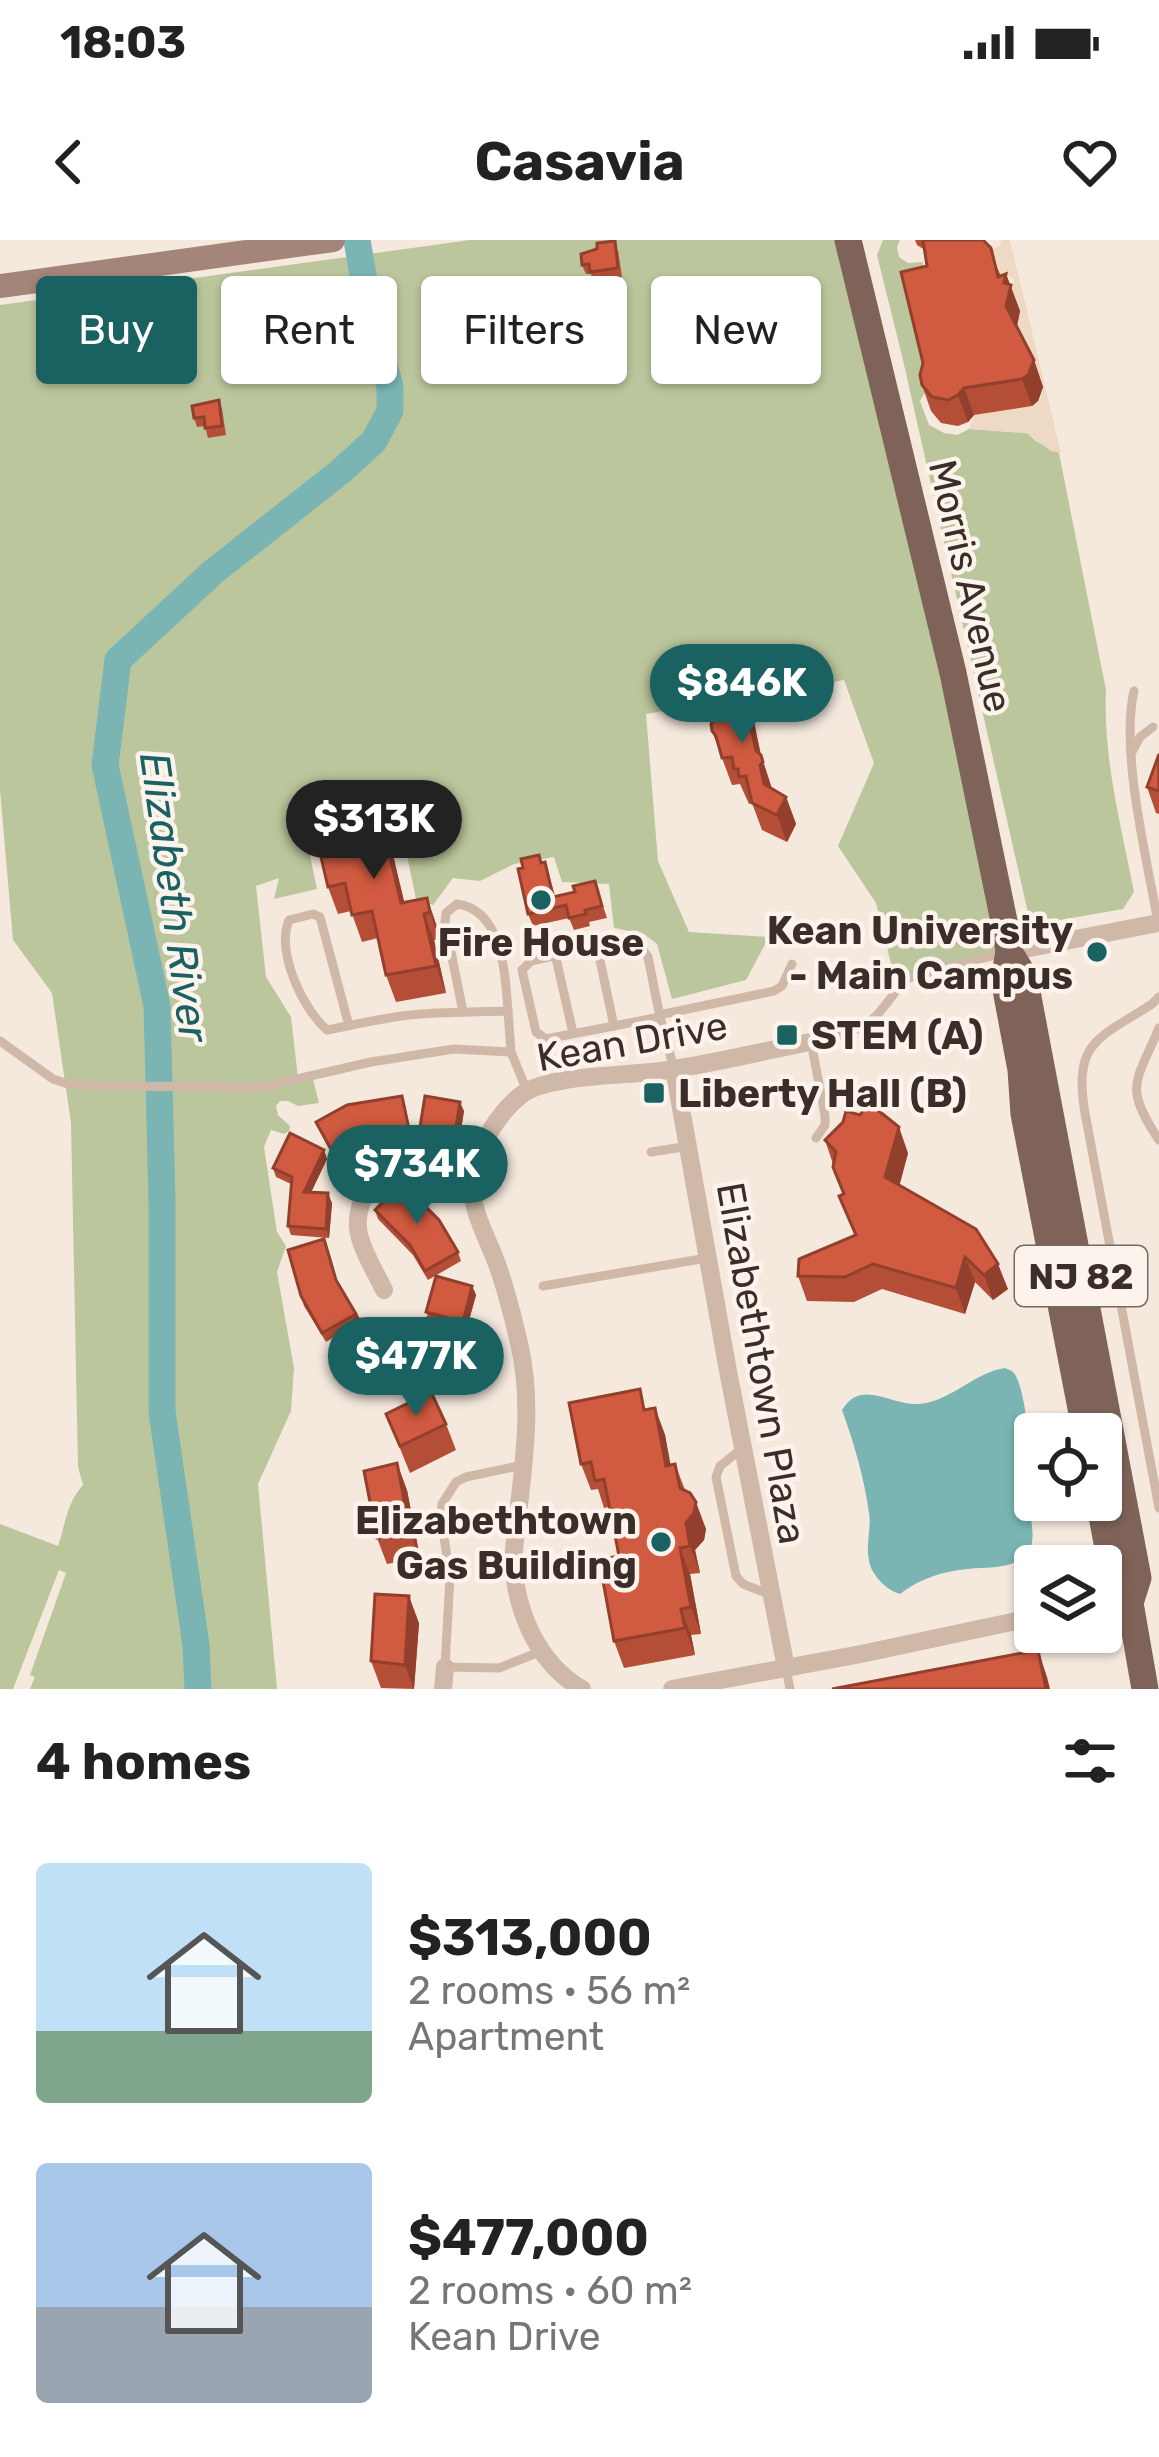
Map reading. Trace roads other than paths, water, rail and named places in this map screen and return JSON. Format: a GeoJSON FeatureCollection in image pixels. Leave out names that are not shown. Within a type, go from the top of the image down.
{"type":"FeatureCollection","features":[{"type":"Feature","properties":{"kind":"main road","name":"Morris Avenue"},"geometry":{"type":"LineString","coordinates":[[848,240],[952,673],[1009,952],[1024,976],[1138,1578],[1130,1603]]}},
{"type":"Feature","properties":{"kind":"main road"},"geometry":{"type":"LineString","coordinates":[[0,286],[328,241]]}},
{"type":"Feature","properties":{"kind":"main road","name":"Morris Avenue"},"geometry":{"type":"LineString","coordinates":[[1009,952],[1004,979],[1024,1114],[1082,1413]]}},
{"type":"Feature","properties":{"kind":"main road","name":"Morris Avenue"},"geometry":{"type":"LineString","coordinates":[[1122,1592],[1130,1603],[1145,1689]]}},
{"type":"Feature","properties":{"kind":"street"},"geometry":{"type":"LineString","coordinates":[[1009,952],[1158,925]]}},
{"type":"Feature","properties":{"kind":"street","name":"Kean Drive"},"geometry":{"type":"LineString","coordinates":[[472,1176],[491,1130],[527,1091],[569,1080],[674,1069],[811,1042]]}},
{"type":"Feature","properties":{"kind":"street","name":"Elizabethtown Plaza"},"geometry":{"type":"LineString","coordinates":[[674,1069],[786,1668]]}},
{"type":"Feature","properties":{"kind":"street"},"geometry":{"type":"LineString","coordinates":[[384,1290],[358,1235],[359,1212],[369,1189],[395,1167],[429,1167],[472,1176],[482,1228],[520,1346],[527,1392],[514,1580],[525,1618],[542,1651],[577,1688]]}},
{"type":"Feature","properties":{"kind":"street"},"geometry":{"type":"LineString","coordinates":[[1122,1604],[1130,1603]]}},
{"type":"Feature","properties":{"kind":"street"},"geometry":{"type":"LineString","coordinates":[[672,1689],[1014,1621]]}},
{"type":"Feature","properties":{"kind":"street"},"geometry":{"type":"LineString","coordinates":[[443,1689],[445,1667]]}},
{"type":"Feature","properties":{"kind":"lane"},"geometry":{"type":"LineString","coordinates":[[1134,692],[1132,752],[1158,925]]}},
{"type":"Feature","properties":{"kind":"lane"},"geometry":{"type":"LineString","coordinates":[[1132,752],[1153,727]]}},
{"type":"Feature","properties":{"kind":"lane"},"geometry":{"type":"LineString","coordinates":[[463,1012],[445,922],[446,913],[457,904],[474,908],[483,917],[504,963],[511,1052],[527,1091]]}},
{"type":"Feature","properties":{"kind":"lane"},"geometry":{"type":"LineString","coordinates":[[349,1026],[320,917],[313,914],[289,920],[285,935],[296,989],[327,1030],[418,1014],[508,1011]]}},
{"type":"Feature","properties":{"kind":"lane"},"geometry":{"type":"LineString","coordinates":[[674,1069],[660,1016],[648,957],[642,949],[622,941],[531,961],[523,970],[536,1032],[546,1039],[660,1016],[774,991],[782,986],[792,964]]}},
{"type":"Feature","properties":{"kind":"lane"},"geometry":{"type":"LineString","coordinates":[[597,946],[614,1025]]}},
{"type":"Feature","properties":{"kind":"lane","name":"Kean Drive"},"geometry":{"type":"LineString","coordinates":[[811,1042],[865,1024],[909,978],[1009,952]]}},
{"type":"Feature","properties":{"kind":"lane"},"geometry":{"type":"LineString","coordinates":[[555,954],[573,1034]]}},
{"type":"Feature","properties":{"kind":"lane"},"geometry":{"type":"LineString","coordinates":[[1159,997],[1094,1042],[1080,1075],[1159,1508]]}},
{"type":"Feature","properties":{"kind":"lane"},"geometry":{"type":"LineString","coordinates":[[1159,1028],[1136,1082],[1135,1097],[1159,1140]]}},
{"type":"Feature","properties":{"kind":"lane"},"geometry":{"type":"LineString","coordinates":[[0,1041],[53,1079],[96,1086],[262,1087],[454,1049],[511,1052]]}},
{"type":"Feature","properties":{"kind":"lane"},"geometry":{"type":"LineString","coordinates":[[811,1042],[825,1115],[825,1125],[816,1138]]}},
{"type":"Feature","properties":{"kind":"lane"},"geometry":{"type":"LineString","coordinates":[[651,1152],[688,1146]]}},
{"type":"Feature","properties":{"kind":"lane"},"geometry":{"type":"LineString","coordinates":[[543,1286],[707,1258]]}},
{"type":"Feature","properties":{"kind":"lane"},"geometry":{"type":"LineString","coordinates":[[744,1447],[720,1466],[716,1477],[736,1576],[743,1584],[771,1594]]}},
{"type":"Feature","properties":{"kind":"lane"},"geometry":{"type":"LineString","coordinates":[[523,1465],[466,1477],[456,1482],[442,1504],[450,1577],[445,1667],[499,1668],[542,1651]]}},
{"type":"Feature","properties":{"kind":"lane"},"geometry":{"type":"LineString","coordinates":[[786,1668],[790,1689]]}},
{"type":"Feature","properties":{"kind":"water"},"geometry":{"type":"Polygon","coordinates":[[[1005,1368],[1013,1372],[1020,1388],[1026,1413],[1014,1413],[1014,1521],[1031,1521],[1031,1545],[1014,1545],[1010,1564],[941,1574],[896,1593],[881,1582],[869,1563],[867,1500],[842,1410],[858,1396],[868,1395],[908,1404],[931,1402],[1005,1368]]]}},
{"type":"Feature","properties":{"kind":"waterway","name":"Elizabeth River"},"geometry":{"type":"LineString","coordinates":[[198,1689],[196,1645],[162,1412],[157,1006],[105,765],[118,660],[213,572],[374,441],[390,411],[390,387],[369,310],[357,240]]}},
{"type":"Feature","properties":{"kind":"place","name":"Fire House"},"geometry":{"type":"Point","coordinates":[541,900]}},
{"type":"Feature","properties":{"kind":"place","name":"Kean University - Main Campus"},"geometry":{"type":"Point","coordinates":[1097,952]}},
{"type":"Feature","properties":{"kind":"place","name":"STEM (A)"},"geometry":{"type":"Point","coordinates":[787,1035]}},
{"type":"Feature","properties":{"kind":"place","name":"Liberty Hall (B)"},"geometry":{"type":"Point","coordinates":[654,1093]}},
{"type":"Feature","properties":{"kind":"place","name":"Elizabethtown Gas Building"},"geometry":{"type":"Point","coordinates":[661,1542]}}]}
